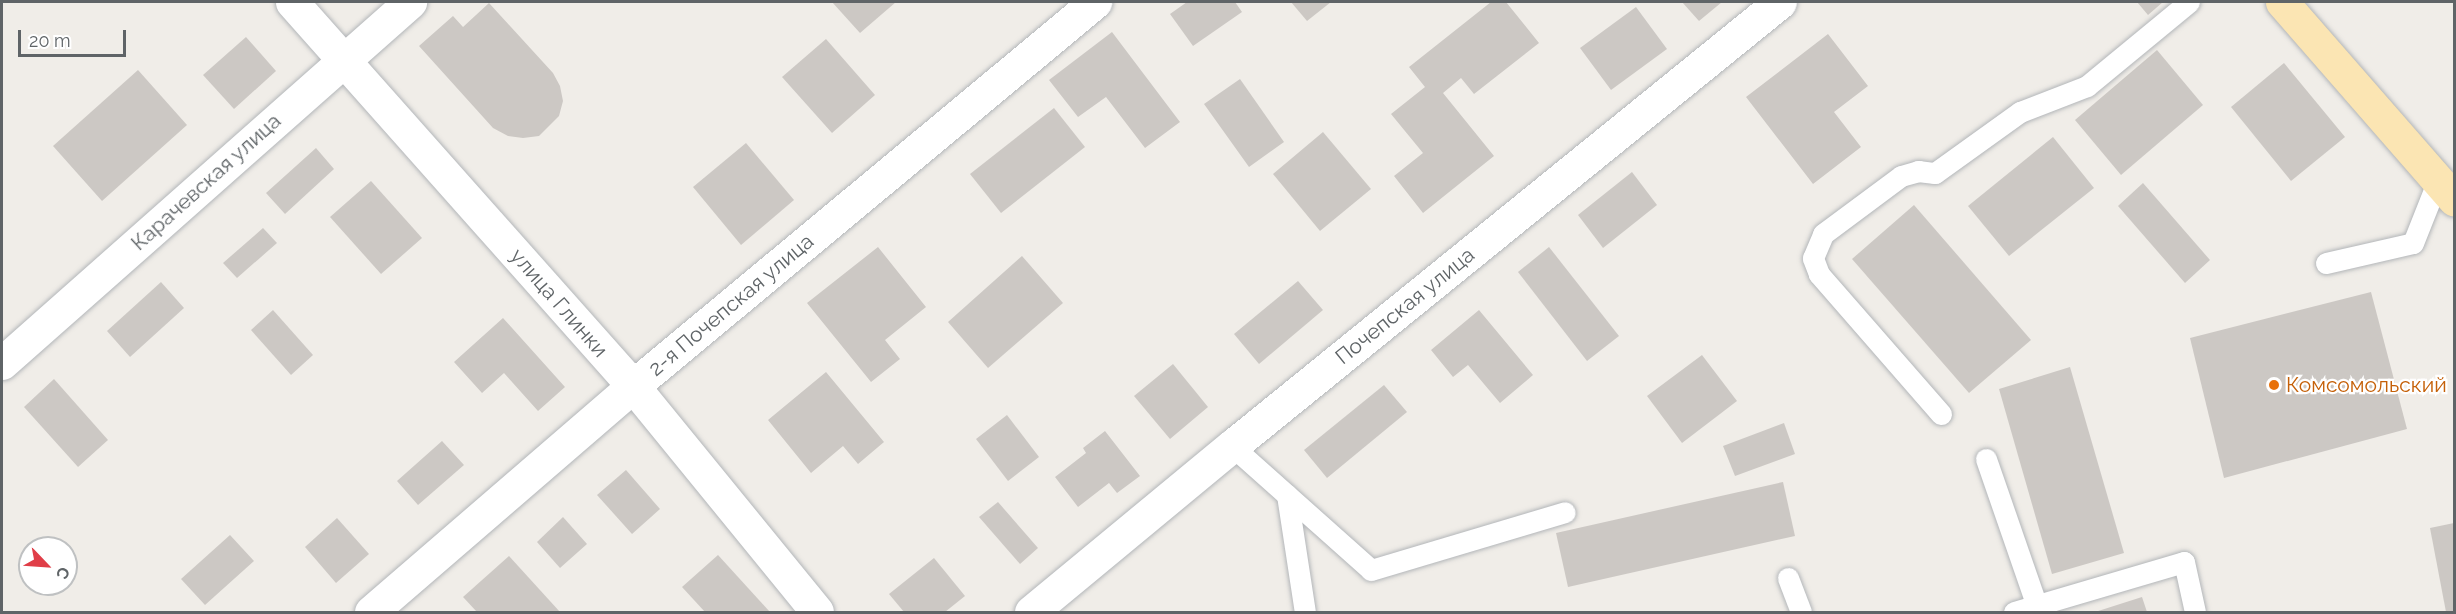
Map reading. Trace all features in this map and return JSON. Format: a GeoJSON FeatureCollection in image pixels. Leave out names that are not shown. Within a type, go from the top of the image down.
{"type":"FeatureCollection","features":[{"type":"Feature","properties":{"kind":"main road"},"geometry":{"type":"LineString","coordinates":[[2282,2],[2446,190]]}},
{"type":"Feature","properties":{"kind":"street","name":"улица Глинки"},"geometry":{"type":"LineString","coordinates":[[292,2],[633,386],[817,612]]}},
{"type":"Feature","properties":{"kind":"street","name":"Карачевская улица"},"geometry":{"type":"LineString","coordinates":[[2,363],[410,2]]}},
{"type":"Feature","properties":{"kind":"street","name":"2-я Почепская улица"},"geometry":{"type":"LineString","coordinates":[[371,612],[633,386],[1095,2]]}},
{"type":"Feature","properties":{"kind":"street","name":"Почепская улица"},"geometry":{"type":"LineString","coordinates":[[1031,612],[1780,2]]}},
{"type":"Feature","properties":{"kind":"lane"},"geometry":{"type":"LineString","coordinates":[[1941,414],[1819,274],[1813,258],[1823,234],[1901,176],[1918,171],[1935,173],[2020,112],[2087,86],[2189,2]]}},
{"type":"Feature","properties":{"kind":"lane"},"geometry":{"type":"LineString","coordinates":[[2326,263],[2413,243],[2446,190]]}},
{"type":"Feature","properties":{"kind":"lane"},"geometry":{"type":"LineString","coordinates":[[1232,446],[1371,570],[1565,512]]}},
{"type":"Feature","properties":{"kind":"lane"},"geometry":{"type":"LineString","coordinates":[[1986,459],[2037,606]]}},
{"type":"Feature","properties":{"kind":"lane"},"geometry":{"type":"LineString","coordinates":[[1287,495],[1305,612]]}},
{"type":"Feature","properties":{"kind":"lane"},"geometry":{"type":"LineString","coordinates":[[2014,612],[2184,562],[2195,612]]}},
{"type":"Feature","properties":{"kind":"lane"},"geometry":{"type":"LineString","coordinates":[[1788,578],[1799,612]]}},
{"type":"Feature","properties":{"kind":"building"},"geometry":{"type":"Polygon","coordinates":[[[832,2],[896,2],[860,33],[832,2]]]}},
{"type":"Feature","properties":{"kind":"building"},"geometry":{"type":"Polygon","coordinates":[[[1187,2],[1235,2],[1242,12],[1193,46],[1170,14],[1187,2]]]}},
{"type":"Feature","properties":{"kind":"building"},"geometry":{"type":"Polygon","coordinates":[[[1291,2],[1331,2],[1307,21],[1291,2]]]}},
{"type":"Feature","properties":{"kind":"building"},"geometry":{"type":"Polygon","coordinates":[[[1491,2],[1506,2],[1539,43],[1474,94],[1461,78],[1443,93],[1494,156],[1423,213],[1394,176],[1423,153],[1391,114],[1425,87],[1409,67],[1491,2]]]}},
{"type":"Feature","properties":{"kind":"building"},"geometry":{"type":"Polygon","coordinates":[[[1682,2],[1722,2],[1699,21],[1682,2]]]}},
{"type":"Feature","properties":{"kind":"building"},"geometry":{"type":"Polygon","coordinates":[[[2137,2],[2163,2],[2148,15],[2137,2]]]}},
{"type":"Feature","properties":{"kind":"building"},"geometry":{"type":"Polygon","coordinates":[[[489,3],[553,73],[560,86],[563,101],[559,116],[539,136],[523,138],[508,136],[493,128],[419,46],[453,16],[463,27],[489,3]]]}},
{"type":"Feature","properties":{"kind":"building"},"geometry":{"type":"Polygon","coordinates":[[[1636,7],[1667,49],[1611,90],[1580,48],[1636,7]]]}},
{"type":"Feature","properties":{"kind":"building"},"geometry":{"type":"Polygon","coordinates":[[[1112,32],[1180,122],[1145,148],[1106,97],[1078,117],[1049,80],[1112,32]]]}},
{"type":"Feature","properties":{"kind":"building"},"geometry":{"type":"Polygon","coordinates":[[[1828,34],[1868,86],[1834,112],[1861,147],[1813,184],[1746,97],[1828,34]]]}},
{"type":"Feature","properties":{"kind":"building"},"geometry":{"type":"Polygon","coordinates":[[[246,37],[276,71],[234,109],[203,75],[246,37]]]}},
{"type":"Feature","properties":{"kind":"building"},"geometry":{"type":"Polygon","coordinates":[[[826,39],[875,95],[832,133],[782,77],[826,39]]]}},
{"type":"Feature","properties":{"kind":"building"},"geometry":{"type":"Polygon","coordinates":[[[2157,50],[2203,105],[2121,175],[2075,120],[2157,50]]]}},
{"type":"Feature","properties":{"kind":"building"},"geometry":{"type":"Polygon","coordinates":[[[2284,63],[2345,137],[2291,181],[2231,107],[2284,63]]]}},
{"type":"Feature","properties":{"kind":"building"},"geometry":{"type":"Polygon","coordinates":[[[138,70],[187,125],[102,201],[53,146],[138,70]]]}},
{"type":"Feature","properties":{"kind":"building"},"geometry":{"type":"Polygon","coordinates":[[[1240,79],[1284,142],[1249,167],[1204,104],[1240,79]]]}},
{"type":"Feature","properties":{"kind":"building"},"geometry":{"type":"Polygon","coordinates":[[[1054,108],[1085,147],[1001,213],[970,174],[1054,108]]]}},
{"type":"Feature","properties":{"kind":"building"},"geometry":{"type":"Polygon","coordinates":[[[1323,132],[1371,189],[1320,231],[1273,174],[1323,132]]]}},
{"type":"Feature","properties":{"kind":"building"},"geometry":{"type":"Polygon","coordinates":[[[2053,137],[2094,188],[2009,256],[1968,206],[2053,137]]]}},
{"type":"Feature","properties":{"kind":"building"},"geometry":{"type":"Polygon","coordinates":[[[746,143],[794,200],[741,245],[693,187],[746,143]]]}},
{"type":"Feature","properties":{"kind":"building"},"geometry":{"type":"Polygon","coordinates":[[[316,148],[334,169],[285,214],[266,193],[316,148]]]}},
{"type":"Feature","properties":{"kind":"building"},"geometry":{"type":"Polygon","coordinates":[[[1632,172],[1657,205],[1603,248],[1578,215],[1632,172]]]}},
{"type":"Feature","properties":{"kind":"building"},"geometry":{"type":"Polygon","coordinates":[[[371,181],[422,238],[381,274],[330,217],[371,181]]]}},
{"type":"Feature","properties":{"kind":"building"},"geometry":{"type":"Polygon","coordinates":[[[2143,183],[2210,260],[2185,283],[2118,206],[2143,183]]]}},
{"type":"Feature","properties":{"kind":"building"},"geometry":{"type":"Polygon","coordinates":[[[1914,205],[2031,340],[1969,393],[1852,259],[1914,205]]]}},
{"type":"Feature","properties":{"kind":"building"},"geometry":{"type":"Polygon","coordinates":[[[263,228],[277,243],[237,278],[223,263],[263,228]]]}},
{"type":"Feature","properties":{"kind":"building"},"geometry":{"type":"Polygon","coordinates":[[[878,247],[926,307],[885,340],[900,359],[871,382],[807,303],[878,247]]]}},
{"type":"Feature","properties":{"kind":"building"},"geometry":{"type":"Polygon","coordinates":[[[1549,247],[1619,336],[1587,361],[1518,272],[1549,247]]]}},
{"type":"Feature","properties":{"kind":"building"},"geometry":{"type":"Polygon","coordinates":[[[1022,256],[1063,303],[988,368],[948,322],[1022,256]]]}},
{"type":"Feature","properties":{"kind":"building"},"geometry":{"type":"Polygon","coordinates":[[[1298,281],[1323,310],[1259,364],[1234,334],[1298,281]]]}},
{"type":"Feature","properties":{"kind":"building"},"geometry":{"type":"Polygon","coordinates":[[[161,282],[184,308],[130,357],[107,331],[161,282]]]}},
{"type":"Feature","properties":{"kind":"building"},"geometry":{"type":"Polygon","coordinates":[[[2371,292],[2407,429],[2224,478],[2190,338],[2371,292]]]}},
{"type":"Feature","properties":{"kind":"building"},"geometry":{"type":"Polygon","coordinates":[[[273,310],[313,355],[291,375],[251,330],[273,310]]]}},
{"type":"Feature","properties":{"kind":"building"},"geometry":{"type":"Polygon","coordinates":[[[1479,310],[1533,375],[1500,403],[1468,365],[1453,377],[1431,350],[1479,310]]]}},
{"type":"Feature","properties":{"kind":"building"},"geometry":{"type":"Polygon","coordinates":[[[503,318],[565,387],[538,411],[504,373],[482,393],[454,362],[503,318]]]}},
{"type":"Feature","properties":{"kind":"building"},"geometry":{"type":"Polygon","coordinates":[[[1702,355],[1737,401],[1682,443],[1647,396],[1702,355]]]}},
{"type":"Feature","properties":{"kind":"building"},"geometry":{"type":"Polygon","coordinates":[[[1173,364],[1208,407],[1170,439],[1134,396],[1173,364]]]}},
{"type":"Feature","properties":{"kind":"building"},"geometry":{"type":"Polygon","coordinates":[[[2070,367],[2124,553],[2052,574],[1999,389],[2070,367]]]}},
{"type":"Feature","properties":{"kind":"building"},"geometry":{"type":"Polygon","coordinates":[[[826,372],[884,442],[858,464],[843,446],[811,473],[768,420],[826,372]]]}},
{"type":"Feature","properties":{"kind":"building"},"geometry":{"type":"Polygon","coordinates":[[[54,379],[108,440],[78,467],[24,407],[54,379]]]}},
{"type":"Feature","properties":{"kind":"building"},"geometry":{"type":"Polygon","coordinates":[[[1384,385],[1407,412],[1327,478],[1304,450],[1384,385]]]}},
{"type":"Feature","properties":{"kind":"building"},"geometry":{"type":"Polygon","coordinates":[[[1007,415],[1039,457],[1008,481],[976,439],[1007,415]]]}},
{"type":"Feature","properties":{"kind":"building"},"geometry":{"type":"Polygon","coordinates":[[[1784,423],[1795,454],[1735,476],[1723,446],[1784,423]]]}},
{"type":"Feature","properties":{"kind":"building"},"geometry":{"type":"Polygon","coordinates":[[[1105,431],[1140,476],[1117,493],[1109,483],[1078,507],[1055,477],[1086,453],[1083,448],[1105,431]]]}},
{"type":"Feature","properties":{"kind":"building"},"geometry":{"type":"Polygon","coordinates":[[[442,441],[464,465],[418,505],[397,481],[442,441]]]}},
{"type":"Feature","properties":{"kind":"building"},"geometry":{"type":"Polygon","coordinates":[[[626,470],[660,509],[632,534],[597,495],[626,470]]]}},
{"type":"Feature","properties":{"kind":"building"},"geometry":{"type":"Polygon","coordinates":[[[1783,482],[1795,536],[1568,587],[1556,533],[1783,482]]]}},
{"type":"Feature","properties":{"kind":"building"},"geometry":{"type":"Polygon","coordinates":[[[998,502],[1038,548],[1020,564],[979,517],[998,502]]]}},
{"type":"Feature","properties":{"kind":"building"},"geometry":{"type":"Polygon","coordinates":[[[563,517],[587,544],[560,568],[537,542],[563,517]]]}},
{"type":"Feature","properties":{"kind":"building"},"geometry":{"type":"Polygon","coordinates":[[[337,518],[369,554],[336,583],[305,547],[337,518]]]}},
{"type":"Feature","properties":{"kind":"building"},"geometry":{"type":"Polygon","coordinates":[[[2454,523],[2454,612],[2446,612],[2430,528],[2454,523]]]}},
{"type":"Feature","properties":{"kind":"building"},"geometry":{"type":"Polygon","coordinates":[[[230,535],[254,561],[205,605],[181,579],[230,535]]]}},
{"type":"Feature","properties":{"kind":"building"},"geometry":{"type":"Polygon","coordinates":[[[718,555],[770,612],[705,612],[682,587],[718,555]]]}},
{"type":"Feature","properties":{"kind":"building"},"geometry":{"type":"Polygon","coordinates":[[[509,556],[560,612],[477,612],[463,597],[509,556]]]}},
{"type":"Feature","properties":{"kind":"building"},"geometry":{"type":"Polygon","coordinates":[[[934,558],[965,596],[945,612],[904,612],[889,594],[934,558]]]}},
{"type":"Feature","properties":{"kind":"building"},"geometry":{"type":"Polygon","coordinates":[[[2142,597],[2147,612],[2095,612],[2142,597]]]}},
{"type":"Feature","properties":{"kind":"place","name":"Комсомольский"},"geometry":{"type":"Point","coordinates":[2274,385]}}]}
